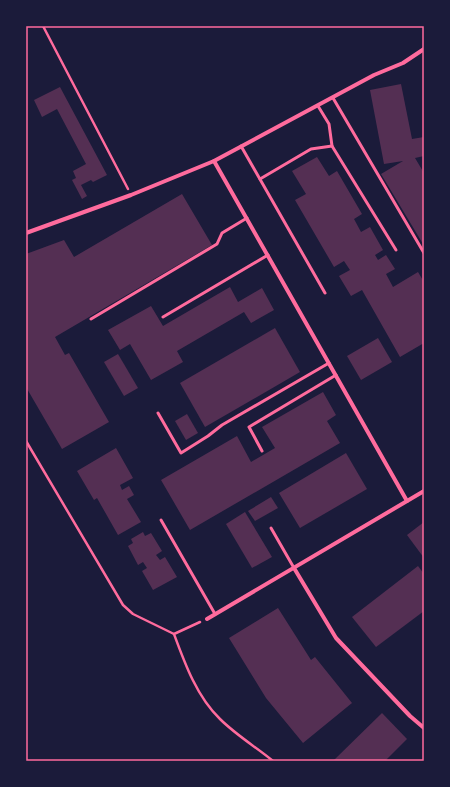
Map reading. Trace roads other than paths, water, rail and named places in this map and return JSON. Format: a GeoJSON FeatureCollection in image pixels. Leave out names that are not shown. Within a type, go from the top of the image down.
{"type":"FeatureCollection","features":[{"type":"Feature","properties":{"kind":"street"},"geometry":{"type":"LineString","coordinates":[[26,233],[131,195],[214,161],[374,75],[403,63],[424,49]]}},
{"type":"Feature","properties":{"kind":"street"},"geometry":{"type":"LineString","coordinates":[[214,161],[407,501]]}},
{"type":"Feature","properties":{"kind":"street"},"geometry":{"type":"LineString","coordinates":[[206,619],[424,491]]}},
{"type":"Feature","properties":{"kind":"street"},"geometry":{"type":"LineString","coordinates":[[294,568],[336,638],[410,716],[424,728]]}},
{"type":"Feature","properties":{"kind":"lane"},"geometry":{"type":"LineString","coordinates":[[333,98],[424,253]]}},
{"type":"Feature","properties":{"kind":"lane"},"geometry":{"type":"LineString","coordinates":[[318,106],[329,124],[332,146],[396,250]]}},
{"type":"Feature","properties":{"kind":"lane"},"geometry":{"type":"LineString","coordinates":[[241,146],[325,293]]}},
{"type":"Feature","properties":{"kind":"lane"},"geometry":{"type":"LineString","coordinates":[[260,179],[311,149],[332,146]]}},
{"type":"Feature","properties":{"kind":"lane"},"geometry":{"type":"LineString","coordinates":[[92,319],[217,244],[222,233],[247,218]]}},
{"type":"Feature","properties":{"kind":"lane"},"geometry":{"type":"LineString","coordinates":[[163,317],[268,255]]}},
{"type":"Feature","properties":{"kind":"lane"},"geometry":{"type":"LineString","coordinates":[[158,413],[181,453],[222,425],[329,363]]}},
{"type":"Feature","properties":{"kind":"lane"},"geometry":{"type":"LineString","coordinates":[[262,450],[249,427],[336,375]]}},
{"type":"Feature","properties":{"kind":"lane"},"geometry":{"type":"LineString","coordinates":[[162,520],[215,614]]}},
{"type":"Feature","properties":{"kind":"lane"},"geometry":{"type":"LineString","coordinates":[[270,528],[294,568]]}}]}
